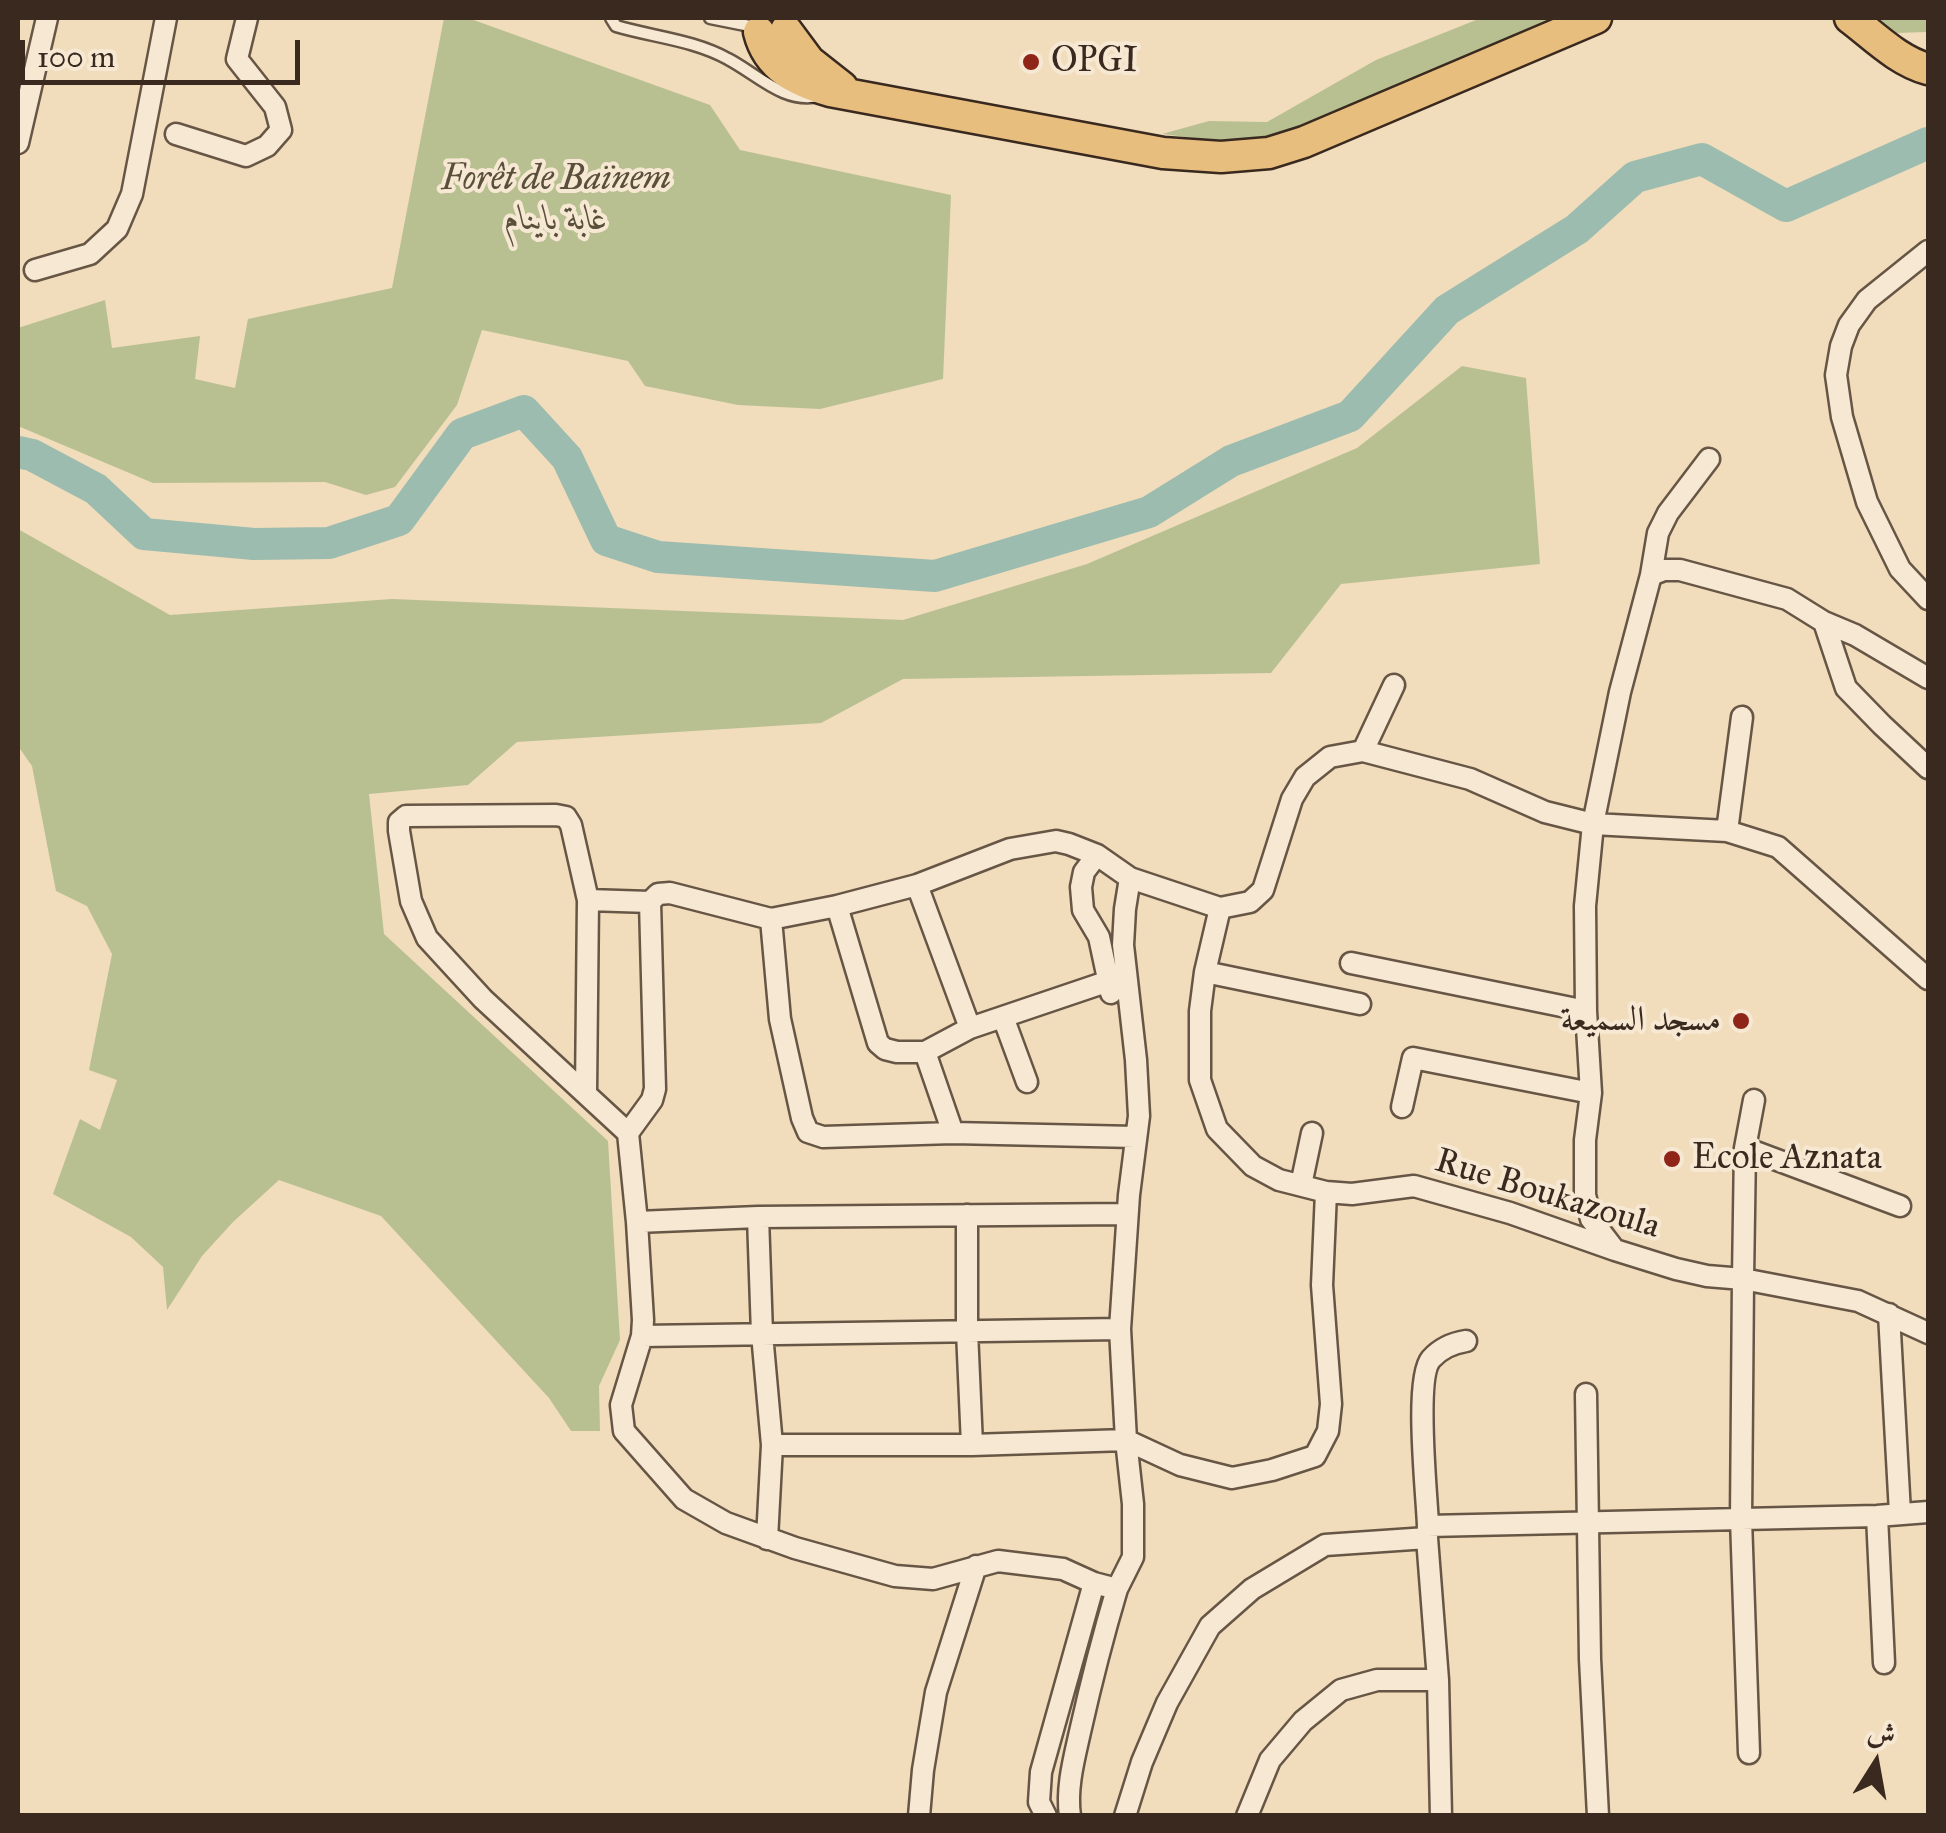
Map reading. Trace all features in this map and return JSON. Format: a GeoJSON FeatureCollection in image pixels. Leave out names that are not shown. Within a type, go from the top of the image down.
{"type":"FeatureCollection","features":[{"type":"Feature","properties":{"kind":"main road"},"geometry":{"type":"LineString","coordinates":[[764,23],[767,53],[782,70],[804,82],[1070,137],[1164,153],[1221,157],[1268,153],[1304,142],[1596,18]]}},
{"type":"Feature","properties":{"kind":"main road"},"geometry":{"type":"LineString","coordinates":[[1850,18],[1900,57],[1928,69]]}},
{"type":"Feature","properties":{"kind":"street"},"geometry":{"type":"LineString","coordinates":[[18,143],[47,18]]}},
{"type":"Feature","properties":{"kind":"street"},"geometry":{"type":"LineString","coordinates":[[35,270],[90,254],[116,229],[132,194],[166,18]]}},
{"type":"Feature","properties":{"kind":"street"},"geometry":{"type":"LineString","coordinates":[[176,134],[246,156],[267,146],[281,130],[275,107],[237,59],[247,18]]}},
{"type":"Feature","properties":{"kind":"street"},"geometry":{"type":"LineString","coordinates":[[1928,251],[1866,300],[1849,325],[1836,375],[1842,417],[1867,502],[1900,569],[1928,599]]}},
{"type":"Feature","properties":{"kind":"street"},"geometry":{"type":"LineString","coordinates":[[1615,1250],[1586,1208],[1585,1140],[1591,1092],[1585,906],[1593,824],[1658,533],[1668,513],[1710,458]]}},
{"type":"Feature","properties":{"kind":"street"},"geometry":{"type":"LineString","coordinates":[[1651,575],[1680,570],[1787,599],[1928,678]]}},
{"type":"Feature","properties":{"kind":"street"},"geometry":{"type":"LineString","coordinates":[[1824,622],[1846,688],[1928,768]]}},
{"type":"Feature","properties":{"kind":"street"},"geometry":{"type":"LineString","coordinates":[[1363,752],[1394,685]]}},
{"type":"Feature","properties":{"kind":"street"},"geometry":{"type":"LineString","coordinates":[[1727,831],[1742,717]]}},
{"type":"Feature","properties":{"kind":"street"},"geometry":{"type":"LineString","coordinates":[[628,1133],[655,1090],[650,902],[658,894],[670,893],[770,920],[917,885],[1010,849],[1056,841],[1097,855],[1130,878],[1220,908],[1250,902],[1263,890],[1292,799],[1305,777],[1330,757],[1363,752],[1470,779],[1545,812],[1593,824],[1727,831],[1778,847],[1926,973]]}},
{"type":"Feature","properties":{"kind":"street"},"geometry":{"type":"LineString","coordinates":[[586,1092],[588,900],[572,825],[566,817],[406,816],[399,822],[399,830],[411,901],[427,938],[483,999],[628,1133],[643,1320],[642,1336],[621,1405],[624,1431],[684,1499],[726,1524],[895,1576],[932,1579],[998,1561],[1062,1569],[1116,1589]]}},
{"type":"Feature","properties":{"kind":"street"},"geometry":{"type":"LineString","coordinates":[[837,906],[878,1043],[898,1052],[925,1052],[970,1028],[1110,987],[1099,937],[1083,910],[1080,888],[1084,872],[1097,855]]}},
{"type":"Feature","properties":{"kind":"street"},"geometry":{"type":"LineString","coordinates":[[1070,1816],[1067,1798],[1096,1659],[1116,1589],[1134,1557],[1120,1329],[1127,1214],[1139,1116],[1123,945],[1130,878]]}},
{"type":"Feature","properties":{"kind":"street"},"geometry":{"type":"LineString","coordinates":[[917,885],[970,1028]]}},
{"type":"Feature","properties":{"kind":"street"},"geometry":{"type":"LineString","coordinates":[[588,900],[650,902]]}},
{"type":"Feature","properties":{"kind":"street","name":"Rue Boukazoula"},"geometry":{"type":"LineString","coordinates":[[1220,908],[1200,1010],[1200,1080],[1217,1129],[1253,1166],[1279,1180],[1326,1192],[1352,1194],[1414,1186],[1510,1213],[1676,1269],[1858,1301],[1928,1333]]}},
{"type":"Feature","properties":{"kind":"street"},"geometry":{"type":"LineString","coordinates":[[770,920],[780,1019],[808,1132],[823,1137],[952,1133],[1135,1137]]}},
{"type":"Feature","properties":{"kind":"street"},"geometry":{"type":"LineString","coordinates":[[1350,964],[1586,1010]]}},
{"type":"Feature","properties":{"kind":"street"},"geometry":{"type":"LineString","coordinates":[[1205,972],[1360,1004]]}},
{"type":"Feature","properties":{"kind":"street"},"geometry":{"type":"LineString","coordinates":[[1003,1017],[1028,1082]]}},
{"type":"Feature","properties":{"kind":"street"},"geometry":{"type":"LineString","coordinates":[[925,1052],[952,1133]]}},
{"type":"Feature","properties":{"kind":"street"},"geometry":{"type":"LineString","coordinates":[[1402,1107],[1413,1058],[1591,1092]]}},
{"type":"Feature","properties":{"kind":"street"},"geometry":{"type":"LineString","coordinates":[[1749,1753],[1742,1519],[1743,1279],[1745,1148],[1754,1100]]}},
{"type":"Feature","properties":{"kind":"street"},"geometry":{"type":"LineString","coordinates":[[1301,1185],[1312,1134]]}},
{"type":"Feature","properties":{"kind":"street"},"geometry":{"type":"LineString","coordinates":[[1745,1148],[1900,1206]]}},
{"type":"Feature","properties":{"kind":"street"},"geometry":{"type":"LineString","coordinates":[[772,1445],[972,1446],[1126,1440],[1180,1465],[1232,1478],[1316,1456],[1328,1431],[1331,1404],[1322,1285],[1326,1192]]}},
{"type":"Feature","properties":{"kind":"street"},"geometry":{"type":"LineString","coordinates":[[637,1222],[758,1217],[1127,1214]]}},
{"type":"Feature","properties":{"kind":"street"},"geometry":{"type":"LineString","coordinates":[[967,1215],[972,1446]]}},
{"type":"Feature","properties":{"kind":"street"},"geometry":{"type":"LineString","coordinates":[[758,1217],[762,1334],[772,1445],[768,1539]]}},
{"type":"Feature","properties":{"kind":"street"},"geometry":{"type":"LineString","coordinates":[[1889,1314],[1900,1513]]}},
{"type":"Feature","properties":{"kind":"street"},"geometry":{"type":"LineString","coordinates":[[642,1336],[1120,1329]]}},
{"type":"Feature","properties":{"kind":"street"},"geometry":{"type":"LineString","coordinates":[[1441,1816],[1438,1680],[1421,1386],[1428,1361],[1452,1344],[1466,1341]]}},
{"type":"Feature","properties":{"kind":"street"},"geometry":{"type":"LineString","coordinates":[[1586,1394],[1590,1659],[1598,1816]]}},
{"type":"Feature","properties":{"kind":"street"},"geometry":{"type":"LineString","coordinates":[[1125,1816],[1166,1703],[1210,1626],[1252,1590],[1325,1545],[1428,1532],[1588,1522],[1928,1512]]}},
{"type":"Feature","properties":{"kind":"street"},"geometry":{"type":"LineString","coordinates":[[1877,1516],[1884,1662]]}},
{"type":"Feature","properties":{"kind":"street"},"geometry":{"type":"LineString","coordinates":[[919,1816],[936,1692],[976,1566]]}},
{"type":"Feature","properties":{"kind":"street"},"geometry":{"type":"LineString","coordinates":[[1046,1816],[1040,1802],[1041,1772],[1094,1583]]}},
{"type":"Feature","properties":{"kind":"street"},"geometry":{"type":"LineString","coordinates":[[1247,1816],[1270,1760],[1304,1721],[1340,1690],[1377,1680],[1438,1680]]}},
{"type":"Feature","properties":{"kind":"lane"},"geometry":{"type":"LineString","coordinates":[[612,18],[620,28],[718,54],[796,98],[844,93]]}},
{"type":"Feature","properties":{"kind":"lane"},"geometry":{"type":"LineString","coordinates":[[710,18],[764,23]]}},
{"type":"Feature","properties":{"kind":"green space","name":"Forêt de Baïnem غابة باينام"},"geometry":{"type":"Polygon","coordinates":[[[444,18],[468,18],[710,105],[740,150],[951,195],[943,379],[820,409],[738,405],[645,386],[628,361],[482,330],[457,405],[395,487],[366,495],[325,482],[153,483],[18,426],[18,328],[105,300],[112,348],[200,336],[195,379],[235,388],[248,319],[392,288],[444,18]]]}},
{"type":"Feature","properties":{"kind":"green space"},"geometry":{"type":"Polygon","coordinates":[[[1481,18],[1562,18],[1294,135],[1227,142],[1162,134],[1209,121],[1267,122],[1376,60],[1481,18]]]}},
{"type":"Feature","properties":{"kind":"green space"},"geometry":{"type":"Polygon","coordinates":[[[1874,18],[1928,18],[1928,32],[1895,33],[1874,18]]]}},
{"type":"Feature","properties":{"kind":"green space"},"geometry":{"type":"Polygon","coordinates":[[[1462,366],[1526,378],[1540,564],[1341,584],[1271,673],[903,679],[821,723],[517,742],[468,785],[369,794],[384,934],[608,1141],[620,1340],[599,1386],[600,1431],[571,1431],[549,1398],[381,1216],[279,1180],[202,1256],[167,1310],[163,1267],[131,1237],[53,1194],[80,1119],[100,1130],[117,1080],[89,1070],[112,954],[87,906],[56,891],[32,766],[18,746],[18,529],[170,615],[392,599],[903,620],[1087,564],[1357,448],[1462,366]]]}},
{"type":"Feature","properties":{"kind":"waterway"},"geometry":{"type":"LineString","coordinates":[[18,452],[32,455],[96,489],[144,534],[254,544],[329,543],[399,520],[462,434],[524,411],[567,458],[606,540],[658,557],[935,576],[1149,512],[1231,461],[1350,416],[1447,310],[1577,229],[1635,177],[1702,159],[1786,206],[1928,143]]}},
{"type":"Feature","properties":{"kind":"place","name":"OPGI"},"geometry":{"type":"Point","coordinates":[1031,62]}},
{"type":"Feature","properties":{"kind":"place","name":"مسجد السميعة"},"geometry":{"type":"Point","coordinates":[1741,1021]}},
{"type":"Feature","properties":{"kind":"place","name":"Ecole Aznata"},"geometry":{"type":"Point","coordinates":[1672,1159]}}]}
